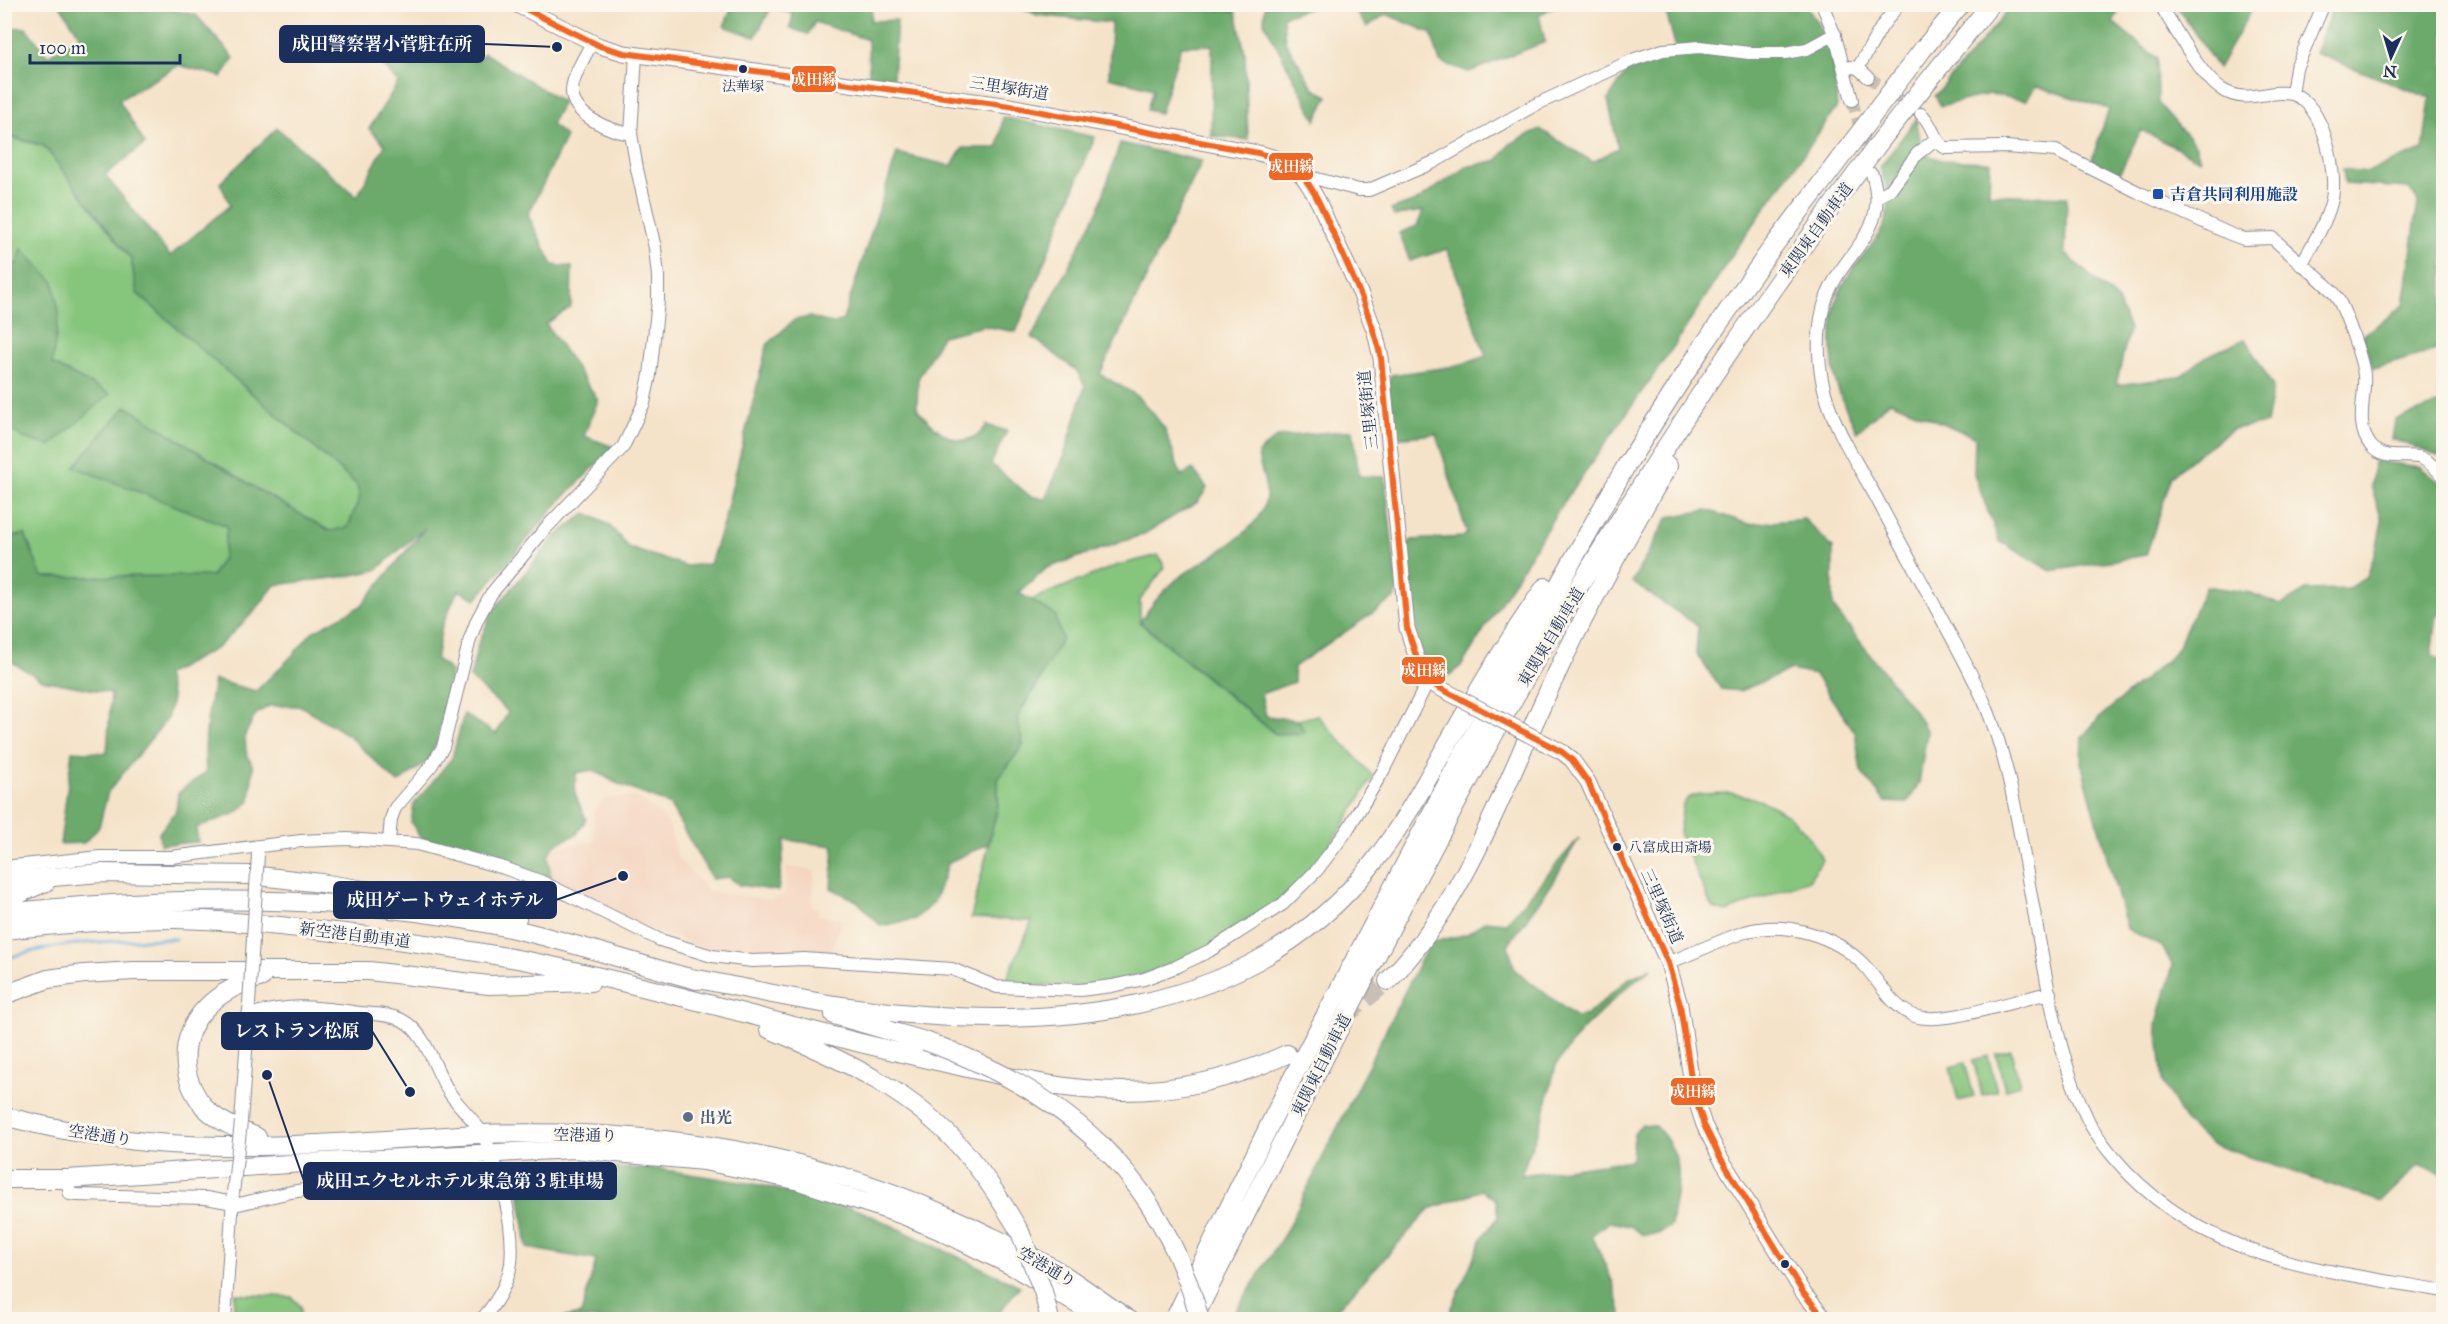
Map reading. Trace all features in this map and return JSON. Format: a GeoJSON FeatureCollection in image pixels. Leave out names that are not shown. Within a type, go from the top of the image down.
{"type":"FeatureCollection","features":[{"type":"Feature","properties":{"kind":"highway","name":"東関東自動車道"},"geometry":{"type":"LineString","coordinates":[[1174,1320],[1290,1083],[1394,883],[1499,686],[1588,537],[1626,466],[1703,346],[1769,252],[1923,49],[1960,4]]}},
{"type":"Feature","properties":{"kind":"highway","name":"東関東自動車道"},"geometry":{"type":"LineString","coordinates":[[1193,1320],[1334,1037],[1444,826],[1513,701],[1652,470],[1767,300],[1881,141],[1991,4]]}},
{"type":"Feature","properties":{"kind":"highway"},"geometry":{"type":"LineString","coordinates":[[1388,981],[1412,957],[1450,900],[1479,845],[1554,679],[1612,564],[1767,300]]}},
{"type":"Feature","properties":{"kind":"highway"},"geometry":{"type":"LineString","coordinates":[[687,977],[848,1007],[903,1013],[971,1018],[1056,1016],[1127,1007],[1171,996],[1241,970],[1274,953],[1340,902],[1390,839],[1499,654],[1626,466]]}},
{"type":"Feature","properties":{"kind":"highway"},"geometry":{"type":"LineString","coordinates":[[4,881],[101,873],[216,873],[321,883],[508,916],[562,934],[620,958]]}},
{"type":"Feature","properties":{"kind":"highway"},"geometry":{"type":"LineString","coordinates":[[4,903],[25,891],[62,878],[101,873]]}},
{"type":"Feature","properties":{"kind":"highway","name":"新空港自動車道"},"geometry":{"type":"LineString","coordinates":[[4,913],[64,907],[165,902],[266,902],[386,908],[498,926],[687,977]]}},
{"type":"Feature","properties":{"kind":"highway","name":"新空港自動車道"},"geometry":{"type":"LineString","coordinates":[[4,930],[140,920],[219,921],[273,925],[380,938],[558,967],[700,1003]]}},
{"type":"Feature","properties":{"kind":"highway"},"geometry":{"type":"LineString","coordinates":[[4,995],[48,979],[108,972],[386,972],[472,985],[607,982],[643,988]]}},
{"type":"Feature","properties":{"kind":"highway"},"geometry":{"type":"LineString","coordinates":[[289,1145],[267,1141],[234,1128],[207,1110],[193,1091],[187,1074],[185,1057],[190,1032],[196,1018],[217,997],[244,982],[293,972]]}},
{"type":"Feature","properties":{"kind":"highway"},"geometry":{"type":"LineString","coordinates":[[687,977],[904,1033],[984,1063],[1055,1105],[1092,1136],[1137,1187],[1166,1232],[1187,1277],[1200,1320]]}},
{"type":"Feature","properties":{"kind":"highway"},"geometry":{"type":"LineString","coordinates":[[700,1003],[894,1052],[1033,1081],[1082,1088],[1130,1090],[1198,1084],[1243,1071],[1287,1054]]}},
{"type":"Feature","properties":{"kind":"highway"},"geometry":{"type":"LineString","coordinates":[[700,1003],[825,1052],[853,1066],[904,1097],[933,1120],[968,1155],[1020,1232],[1039,1280],[1050,1320]]}},
{"type":"Feature","properties":{"kind":"highway","name":"空港通り"},"geometry":{"type":"LineString","coordinates":[[4,1116],[45,1127],[146,1142],[222,1146],[289,1145],[483,1134],[570,1134],[654,1137],[746,1151],[801,1163],[903,1196],[994,1238],[1060,1272],[1129,1320]]}},
{"type":"Feature","properties":{"kind":"highway","name":"空港通り"},"geometry":{"type":"LineString","coordinates":[[4,1179],[66,1179],[494,1160],[573,1149],[677,1158],[715,1163],[796,1180],[873,1203],[939,1230],[1014,1267],[1081,1314],[1104,1320]]}},
{"type":"Feature","properties":{"kind":"main road","name":"三里塚街道"},"geometry":{"type":"LineString","coordinates":[[514,4],[592,43],[615,51],[1010,106],[1274,157],[1294,167],[1302,175],[1319,203],[1375,332],[1386,398],[1407,627],[1419,665],[1433,683],[1562,752],[1572,760],[1588,782],[1668,963],[1680,1005],[1693,1091],[1704,1125],[1720,1157],[1804,1294],[1826,1320]]}},
{"type":"Feature","properties":{"kind":"street"},"geometry":{"type":"LineString","coordinates":[[1822,4],[1835,34],[1852,100]]}},
{"type":"Feature","properties":{"kind":"street"},"geometry":{"type":"LineString","coordinates":[[1858,68],[1882,26],[1899,4]]}},
{"type":"Feature","properties":{"kind":"street"},"geometry":{"type":"LineString","coordinates":[[2160,4],[2210,80],[2222,90],[2237,96],[2254,98],[2292,94],[2309,105],[2316,116],[2332,170],[2333,192],[2331,204],[2301,265]]}},
{"type":"Feature","properties":{"kind":"street"},"geometry":{"type":"LineString","coordinates":[[2292,94],[2296,68],[2324,4]]}},
{"type":"Feature","properties":{"kind":"street"},"geometry":{"type":"LineString","coordinates":[[1302,175],[1359,190],[1369,190],[1432,163],[1535,105],[1635,59],[1663,50],[1700,47],[1749,53],[1785,53],[1807,49],[1835,34]]}},
{"type":"Feature","properties":{"kind":"street"},"geometry":{"type":"LineString","coordinates":[[592,43],[573,84],[573,98],[577,107],[609,130],[631,134]]}},
{"type":"Feature","properties":{"kind":"street"},"geometry":{"type":"LineString","coordinates":[[388,841],[391,819],[396,808],[431,766],[443,747],[470,639],[491,594],[545,529],[623,447],[644,403],[650,375],[657,313],[658,277],[655,248],[631,134],[636,55]]}},
{"type":"Feature","properties":{"kind":"street"},"geometry":{"type":"LineString","coordinates":[[1844,66],[1858,68],[1868,77]]}},
{"type":"Feature","properties":{"kind":"street"},"geometry":{"type":"LineString","coordinates":[[1921,114],[1928,119],[1941,145],[1946,148],[2024,148],[2065,154],[2140,194],[2230,234],[2244,239],[2273,238],[2336,295],[2355,341],[2364,375],[2361,416],[2365,436],[2371,446],[2382,454],[2418,457],[2444,476]]}},
{"type":"Feature","properties":{"kind":"street"},"geometry":{"type":"LineString","coordinates":[[1877,197],[1891,189],[1917,154],[1937,138]]}},
{"type":"Feature","properties":{"kind":"street"},"geometry":{"type":"LineString","coordinates":[[1872,174],[1877,197],[1873,223],[1837,276],[1827,296],[1819,330],[1823,383],[1845,441],[1955,644],[1988,710],[2011,787],[2062,1050],[2089,1122],[2117,1161],[2145,1189],[2180,1216],[2203,1230],[2258,1254],[2290,1263],[2444,1291]]}},
{"type":"Feature","properties":{"kind":"street"},"geometry":{"type":"LineString","coordinates":[[4,867],[100,857],[171,857],[258,850],[301,841],[388,841],[417,844],[504,868],[540,882],[660,940],[712,956],[752,961],[804,959],[952,969],[997,987],[1080,990],[1144,979],[1176,967],[1209,951],[1283,904],[1317,870],[1346,832],[1433,683]]}},
{"type":"Feature","properties":{"kind":"street"},"geometry":{"type":"LineString","coordinates":[[225,1320],[249,1010],[258,850]]}},
{"type":"Feature","properties":{"kind":"street"},"geometry":{"type":"LineString","coordinates":[[1668,963],[1746,932],[1760,929],[1790,930],[1813,934],[1848,951],[1863,964],[1896,1003],[1916,1017],[1943,1018],[2050,993]]}},
{"type":"Feature","properties":{"kind":"street"},"geometry":{"type":"LineString","coordinates":[[249,1010],[295,1005],[400,1020],[420,1036],[449,1092],[483,1134],[502,1185],[510,1235],[510,1266],[500,1295],[482,1320]]}},
{"type":"Feature","properties":{"kind":"street"},"geometry":{"type":"LineString","coordinates":[[454,1136],[462,1126],[463,1119],[456,1101]]}},
{"type":"Feature","properties":{"kind":"street"},"geometry":{"type":"LineString","coordinates":[[66,1179],[70,1194],[233,1198],[239,1204],[291,1192],[395,1176],[463,1169],[494,1160]]}},
{"type":"Feature","properties":{"kind":"shaded area"},"geometry":{"type":"Polygon","coordinates":[[[636,797],[669,823],[677,857],[708,891],[771,900],[785,895],[787,867],[815,870],[812,906],[818,909],[818,915],[843,919],[830,956],[775,958],[723,953],[639,925],[582,893],[553,881],[549,856],[555,846],[594,841],[594,810],[605,798],[636,797]]]}},
{"type":"Feature","properties":{"kind":"green space"},"geometry":{"type":"Polygon","coordinates":[[[1557,4],[1539,15],[1545,42],[1469,72],[1440,62],[1431,33],[1386,14],[1367,27],[1353,8],[1344,5],[1557,4]]]}},
{"type":"Feature","properties":{"kind":"green space"},"geometry":{"type":"Polygon","coordinates":[[[2440,4],[2444,6],[2443,348],[2373,369],[2362,336],[2404,305],[2418,202],[2409,188],[2345,184],[2343,169],[2367,172],[2423,150],[2430,98],[2315,53],[2334,5],[2440,4]]]}},
{"type":"Feature","properties":{"kind":"green space"},"geometry":{"type":"Polygon","coordinates":[[[60,5],[155,5],[196,15],[234,58],[222,77],[179,65],[119,100],[145,144],[105,175],[170,256],[230,205],[220,183],[277,128],[357,197],[385,145],[369,129],[398,83],[364,42],[377,35],[411,47],[422,37],[477,61],[484,53],[563,102],[551,124],[566,137],[528,215],[553,265],[572,267],[571,307],[546,324],[598,400],[584,436],[614,447],[562,499],[476,599],[458,590],[442,626],[436,659],[451,671],[437,742],[428,761],[398,783],[348,735],[301,706],[269,706],[256,714],[245,735],[246,751],[253,767],[250,801],[236,813],[196,828],[198,842],[160,845],[159,833],[176,811],[178,793],[206,772],[206,737],[214,680],[256,691],[292,656],[312,632],[361,606],[425,528],[376,570],[349,576],[275,585],[254,612],[217,648],[166,675],[172,699],[167,719],[108,792],[99,827],[84,843],[60,844],[72,751],[107,753],[111,693],[42,680],[5,658],[5,538],[25,534],[42,577],[212,576],[223,558],[227,526],[74,467],[126,406],[257,489],[330,531],[348,527],[360,497],[357,485],[137,293],[131,259],[44,146],[10,136],[5,139],[5,27],[26,28],[48,56],[80,36],[60,5]]]}},
{"type":"Feature","properties":{"kind":"green space"},"geometry":{"type":"Polygon","coordinates":[[[733,5],[872,5],[871,21],[897,20],[893,78],[869,77],[868,40],[815,22],[808,34],[790,28],[793,14],[772,7],[755,37],[724,26],[733,5]]]}},
{"type":"Feature","properties":{"kind":"green space"},"geometry":{"type":"Polygon","coordinates":[[[1016,5],[1133,5],[1170,9],[1236,11],[1245,53],[1248,140],[1211,136],[1212,45],[1181,46],[1160,113],[1147,110],[1153,89],[1109,77],[1111,23],[1037,15],[1016,5]]]}},
{"type":"Feature","properties":{"kind":"green space"},"geometry":{"type":"Polygon","coordinates":[[[1265,5],[1322,5],[1283,16],[1285,41],[1314,89],[1328,96],[1316,120],[1264,22],[1265,5]]]}},
{"type":"Feature","properties":{"kind":"green space"},"geometry":{"type":"Polygon","coordinates":[[[1664,5],[1806,5],[1827,39],[1833,62],[1837,107],[1734,252],[1674,346],[1557,512],[1462,665],[1451,675],[1438,676],[1426,664],[1419,650],[1406,545],[1412,540],[1463,537],[1467,533],[1436,434],[1395,438],[1388,383],[1391,375],[1456,366],[1486,356],[1447,249],[1410,261],[1399,233],[1417,226],[1423,211],[1394,216],[1391,210],[1418,200],[1466,167],[1498,160],[1510,144],[1540,129],[1593,162],[1618,148],[1608,100],[1629,68],[1676,48],[1664,5]]]}},
{"type":"Feature","properties":{"kind":"green space"},"geometry":{"type":"Polygon","coordinates":[[[2013,5],[2122,5],[2113,22],[2157,58],[2158,103],[2196,146],[2200,160],[2141,130],[2118,176],[2092,159],[2109,109],[2036,86],[2026,101],[1990,94],[1941,106],[1935,96],[2013,5]]]}},
{"type":"Feature","properties":{"kind":"green space"},"geometry":{"type":"Polygon","coordinates":[[[2176,5],[2254,5],[2218,68],[2176,5]]]}},
{"type":"Feature","properties":{"kind":"green space"},"geometry":{"type":"Polygon","coordinates":[[[1003,117],[1095,137],[1016,332],[984,326],[942,336],[918,379],[917,409],[941,432],[959,440],[969,439],[987,425],[1007,431],[991,464],[1030,496],[1045,499],[1064,456],[1085,386],[1077,371],[1032,337],[1099,208],[1120,143],[1202,161],[1100,374],[1136,395],[1152,412],[1165,429],[1181,476],[1193,469],[1207,488],[1198,502],[1144,534],[1047,568],[1019,593],[1055,615],[1062,639],[1017,717],[1023,745],[998,779],[998,806],[988,844],[949,862],[934,902],[915,919],[881,926],[857,901],[831,888],[834,846],[785,840],[778,891],[739,885],[729,877],[712,879],[669,804],[616,783],[593,770],[576,773],[575,794],[586,819],[577,834],[554,845],[548,856],[551,877],[420,837],[411,822],[414,804],[452,758],[464,714],[496,734],[508,712],[470,678],[478,645],[492,612],[556,536],[586,513],[609,525],[629,548],[687,566],[710,564],[723,524],[767,345],[794,320],[810,317],[833,324],[843,320],[897,153],[951,166],[963,148],[998,148],[1003,117]]]}},
{"type":"Feature","properties":{"kind":"green space"},"geometry":{"type":"Polygon","coordinates":[[[1916,119],[1923,153],[1941,160],[1990,162],[1989,194],[2067,197],[2065,253],[2118,301],[2129,330],[2116,385],[2179,377],[2207,356],[2245,339],[2273,387],[2266,423],[2233,429],[2172,476],[2146,555],[2051,571],[1999,541],[1974,474],[1975,437],[1890,401],[1857,432],[1837,386],[1833,366],[1832,342],[1835,307],[1846,280],[1884,225],[1888,209],[1887,191],[1880,167],[1916,119]]]}},
{"type":"Feature","properties":{"kind":"green space"},"geometry":{"type":"Polygon","coordinates":[[[4,136],[44,146],[131,259],[137,293],[357,485],[360,497],[348,527],[330,532],[256,489],[228,526],[223,558],[212,576],[41,577],[25,534],[5,538],[4,136]]]}},
{"type":"Feature","properties":{"kind":"green space"},"geometry":{"type":"Polygon","coordinates":[[[22,249],[54,282],[59,314],[52,364],[110,394],[50,446],[23,438],[5,425],[5,264],[17,264],[22,249]]]}},
{"type":"Feature","properties":{"kind":"green space"},"geometry":{"type":"Polygon","coordinates":[[[2443,402],[2443,458],[2392,439],[2395,420],[2443,402]]]}},
{"type":"Feature","properties":{"kind":"green space"},"geometry":{"type":"Polygon","coordinates":[[[1353,430],[1359,476],[1385,477],[1397,588],[1396,597],[1294,667],[1294,682],[1261,694],[1266,716],[1298,720],[1305,733],[1276,734],[1140,622],[1156,600],[1176,580],[1225,548],[1249,529],[1258,518],[1264,506],[1266,492],[1258,453],[1277,437],[1353,430]]]}},
{"type":"Feature","properties":{"kind":"green space"},"geometry":{"type":"Polygon","coordinates":[[[2374,461],[2420,467],[2444,486],[2443,609],[2437,616],[2432,655],[2444,663],[2443,1175],[2419,1165],[2381,1202],[2211,1144],[2185,1122],[2163,1082],[2157,1023],[2173,965],[2162,947],[2127,929],[2081,763],[2082,737],[2100,717],[2175,653],[2206,586],[2251,593],[2281,605],[2306,590],[2347,589],[2367,577],[2377,547],[2382,520],[2371,486],[2374,461]]]}},
{"type":"Feature","properties":{"kind":"green space"},"geometry":{"type":"Polygon","coordinates":[[[1707,510],[1749,524],[1804,519],[1833,548],[1833,607],[1919,717],[1927,732],[1919,784],[1907,803],[1885,802],[1861,771],[1855,732],[1815,675],[1791,670],[1740,691],[1721,689],[1696,653],[1698,626],[1632,582],[1668,517],[1707,510]]]}},
{"type":"Feature","properties":{"kind":"green space"},"geometry":{"type":"Polygon","coordinates":[[[1158,555],[1165,567],[1140,600],[1140,623],[1275,734],[1304,733],[1298,720],[1317,715],[1373,776],[1340,830],[1301,881],[1260,916],[1206,948],[1149,972],[1096,985],[1005,983],[1032,921],[971,918],[998,806],[998,779],[1023,745],[1017,717],[1042,677],[1055,615],[1031,600],[1115,566],[1158,555]]]}},
{"type":"Feature","properties":{"kind":"green space"},"geometry":{"type":"Polygon","coordinates":[[[1731,793],[1760,801],[1786,814],[1807,834],[1822,860],[1809,880],[1726,912],[1712,908],[1679,833],[1683,804],[1688,798],[1700,794],[1731,793]]]}},
{"type":"Feature","properties":{"kind":"green space"},"geometry":{"type":"Polygon","coordinates":[[[1579,838],[1553,882],[1508,945],[1515,970],[1576,1017],[1587,1015],[1628,979],[1652,968],[1625,989],[1580,1032],[1556,1065],[1543,1117],[1521,1175],[1632,1160],[1634,1134],[1642,1124],[1656,1126],[1666,1139],[1673,1150],[1678,1173],[1671,1226],[1658,1234],[1643,1235],[1630,1226],[1609,1222],[1592,1235],[1613,1283],[1623,1319],[1447,1319],[1483,1236],[1498,1218],[1496,1200],[1482,1190],[1430,1209],[1328,1319],[1230,1320],[1285,1233],[1430,943],[1467,934],[1485,921],[1506,923],[1579,838]]]}},
{"type":"Feature","properties":{"kind":"green space"},"geometry":{"type":"Polygon","coordinates":[[[2011,1050],[2020,1085],[2005,1089],[1996,1054],[2011,1050]]]}},
{"type":"Feature","properties":{"kind":"green space"},"geometry":{"type":"Polygon","coordinates":[[[1988,1056],[1997,1091],[1982,1095],[1973,1060],[1988,1056]]]}},
{"type":"Feature","properties":{"kind":"green space"},"geometry":{"type":"Polygon","coordinates":[[[1965,1063],[1974,1097],[1958,1101],[1950,1067],[1965,1063]]]}},
{"type":"Feature","properties":{"kind":"green space"},"geometry":{"type":"Polygon","coordinates":[[[527,1166],[659,1169],[760,1185],[859,1210],[1020,1286],[994,1319],[556,1319],[581,1314],[596,1260],[527,1248],[516,1168],[527,1166]]]}},
{"type":"Feature","properties":{"kind":"green space"},"geometry":{"type":"Polygon","coordinates":[[[235,1294],[292,1297],[301,1307],[300,1319],[233,1319],[235,1294]]]}},
{"type":"Feature","properties":{"kind":"waterway"},"geometry":{"type":"LineString","coordinates":[[4,959],[68,945],[176,939]]}},
{"type":"Feature","properties":{"kind":"tunnel"},"geometry":{"type":"LineString","coordinates":[[1868,77],[1914,109]]}},
{"type":"Feature","properties":{"kind":"tunnel"},"geometry":{"type":"LineString","coordinates":[[1852,100],[1869,161]]}},
{"type":"Feature","properties":{"kind":"tunnel"},"geometry":{"type":"LineString","coordinates":[[1345,1016],[1388,981]]}},
{"type":"Feature","properties":{"kind":"transit line","name":"成田線"},"geometry":{"type":"LineString","coordinates":[[516,4],[600,46],[624,53],[1010,106],[1258,153],[1278,159],[1303,177],[1318,201],[1355,282],[1367,311],[1381,358],[1407,628],[1419,665],[1436,686],[1562,752],[1572,760],[1588,782],[1668,963],[1680,1005],[1693,1091],[1704,1125],[1720,1157],[1804,1294],[1826,1320]]}},
{"type":"Feature","properties":{"kind":"place","name":"成田警察署小菅駐在所"},"geometry":{"type":"Point","coordinates":[557,47]}},
{"type":"Feature","properties":{"kind":"place","name":"法華塚"},"geometry":{"type":"Point","coordinates":[743,69]}},
{"type":"Feature","properties":{"kind":"place","name":"吉倉共同利用施設"},"geometry":{"type":"Point","coordinates":[2158,194]}},
{"type":"Feature","properties":{"kind":"place","name":"八富成田斎場"},"geometry":{"type":"Point","coordinates":[1617,847]}},
{"type":"Feature","properties":{"kind":"place","name":"成田ゲートウェイホテル"},"geometry":{"type":"Point","coordinates":[623,876]}},
{"type":"Feature","properties":{"kind":"place","name":"成田エクセルホテル東急第３駐車場"},"geometry":{"type":"Point","coordinates":[267,1075]}},
{"type":"Feature","properties":{"kind":"place","name":"レストラン松原"},"geometry":{"type":"Point","coordinates":[410,1092]}},
{"type":"Feature","properties":{"kind":"place","name":"出光"},"geometry":{"type":"Point","coordinates":[688,1117]}}]}
